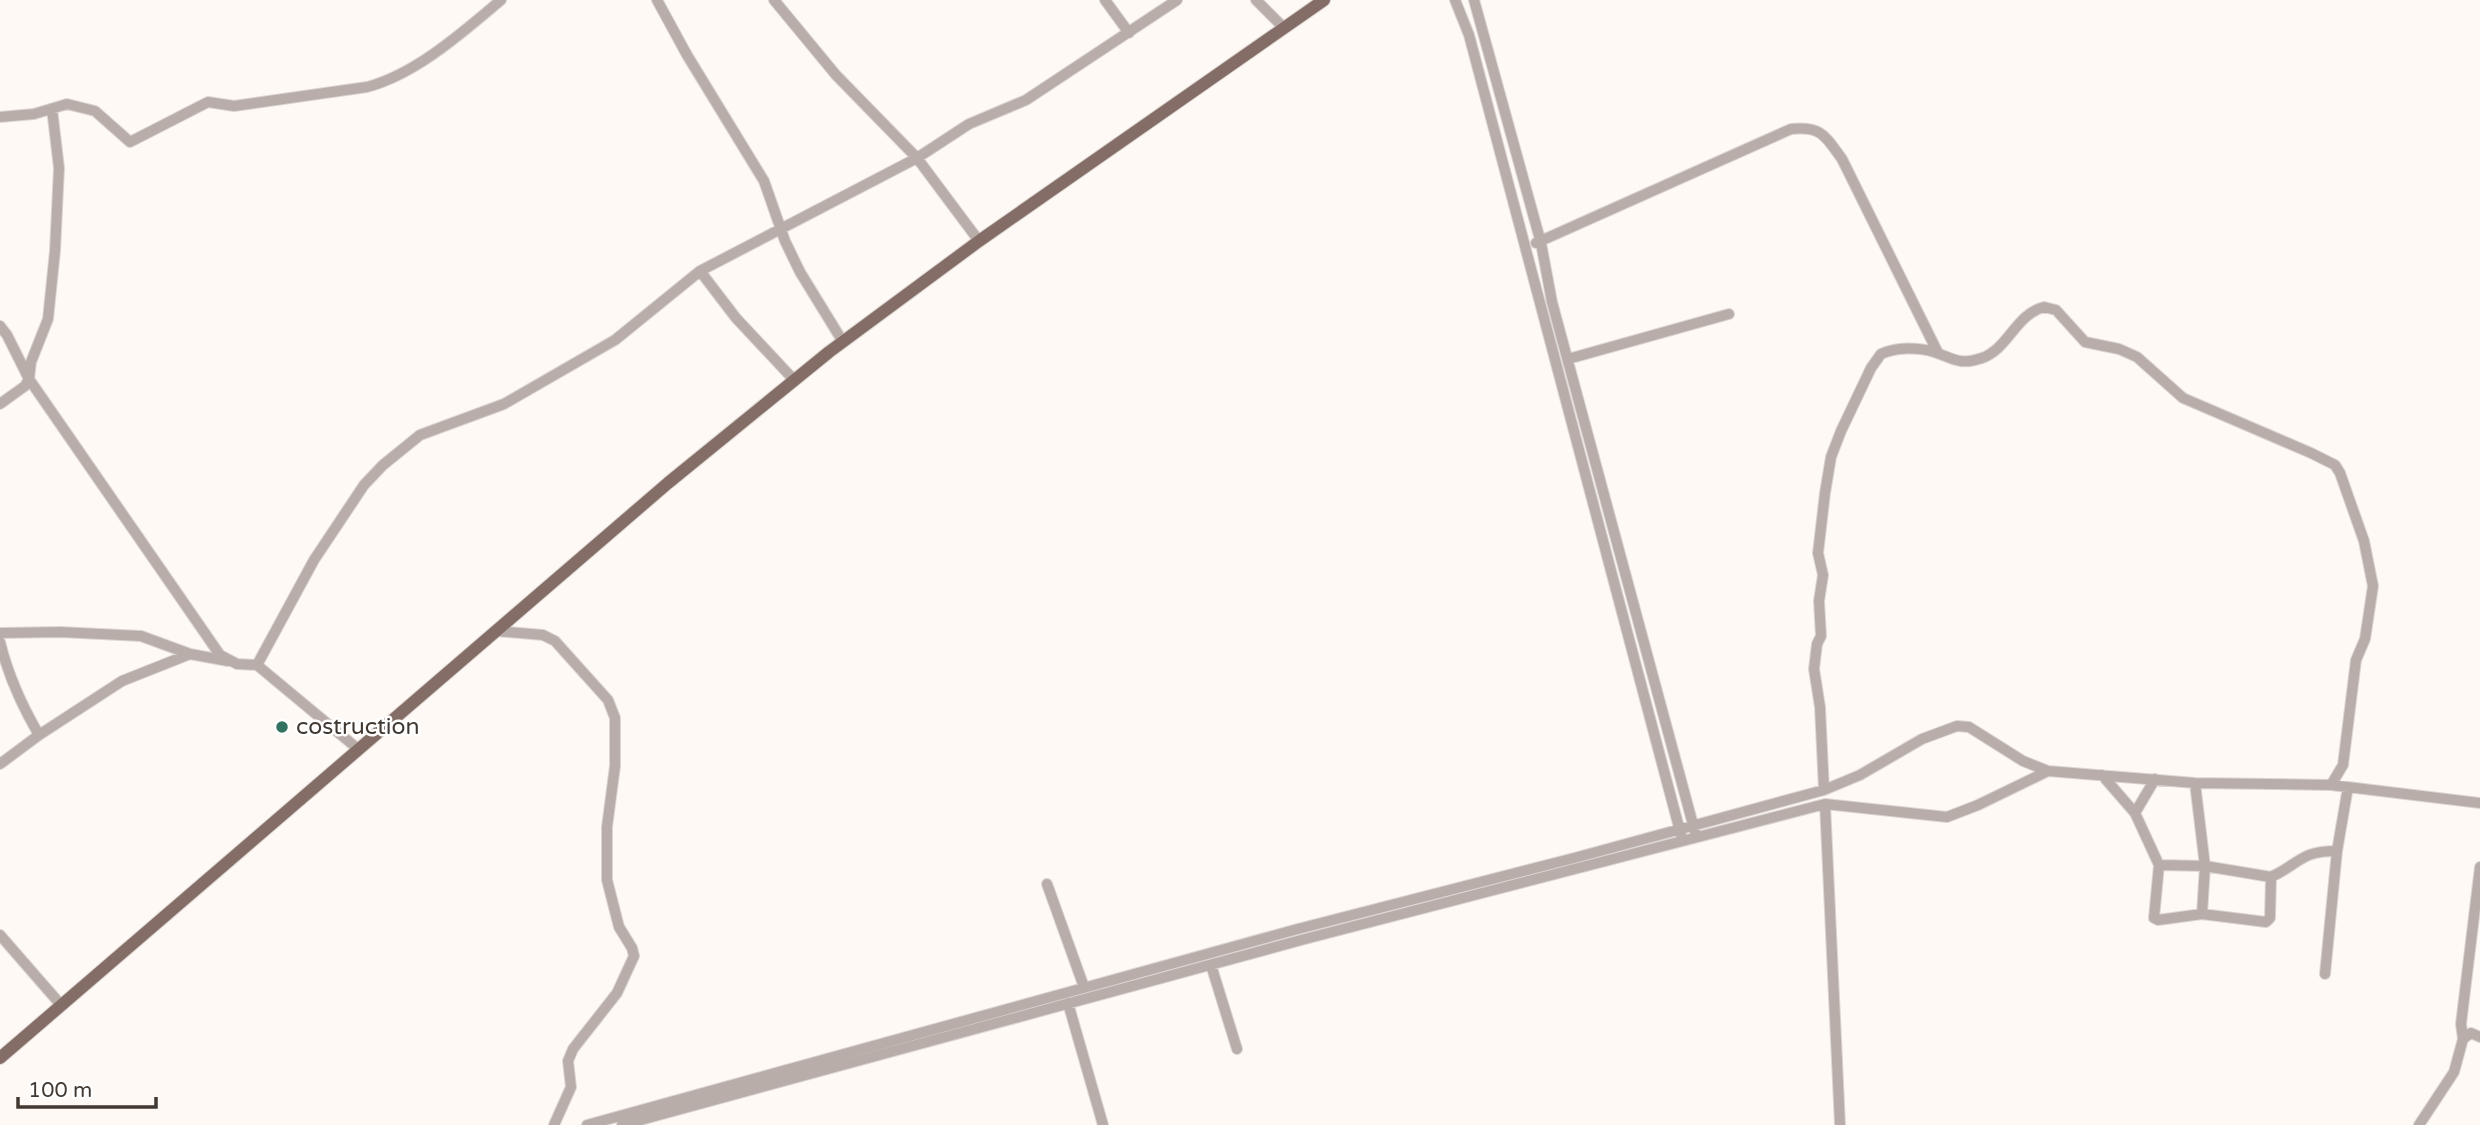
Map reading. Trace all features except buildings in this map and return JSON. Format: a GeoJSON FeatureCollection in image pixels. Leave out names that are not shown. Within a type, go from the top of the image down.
{"type":"FeatureCollection","features":[{"type":"Feature","properties":{"kind":"main road"},"geometry":{"type":"LineString","coordinates":[[0,1058],[668,483],[794,380],[979,241],[1324,0]]}},
{"type":"Feature","properties":{"kind":"street"},"geometry":{"type":"LineString","coordinates":[[0,117],[34,114],[67,104],[95,111],[130,142],[208,102],[234,106],[368,87],[386,82],[414,68],[501,0]]}},
{"type":"Feature","properties":{"kind":"street"},"geometry":{"type":"LineString","coordinates":[[657,0],[687,55],[764,181],[780,228],[800,272],[843,342]]}},
{"type":"Feature","properties":{"kind":"street"},"geometry":{"type":"LineString","coordinates":[[774,0],[836,75],[917,158],[979,241]]}},
{"type":"Feature","properties":{"kind":"street"},"geometry":{"type":"LineString","coordinates":[[1105,0],[1129,33]]}},
{"type":"Feature","properties":{"kind":"street"},"geometry":{"type":"LineString","coordinates":[[257,665],[314,559],[364,485],[383,465],[420,435],[504,404],[615,340],[700,271],[917,158],[969,124],[1026,100],[1177,0]]}},
{"type":"Feature","properties":{"kind":"street"},"geometry":{"type":"LineString","coordinates":[[1256,0],[1284,27]]}},
{"type":"Feature","properties":{"kind":"street"},"geometry":{"type":"LineString","coordinates":[[1455,0],[1469,35],[1682,842]]}},
{"type":"Feature","properties":{"kind":"street"},"geometry":{"type":"LineString","coordinates":[[1474,0],[1541,243],[1552,302],[1696,838]]}},
{"type":"Feature","properties":{"kind":"street"},"geometry":{"type":"LineString","coordinates":[[0,404],[29,379],[31,362],[48,320],[59,168],[52,109]]}},
{"type":"Feature","properties":{"kind":"street"},"geometry":{"type":"LineString","coordinates":[[1524,244],[1541,243],[1791,129],[1809,128],[1826,137],[1842,159],[1938,353]]}},
{"type":"Feature","properties":{"kind":"street"},"geometry":{"type":"LineString","coordinates":[[700,271],[736,318],[794,380]]}},
{"type":"Feature","properties":{"kind":"street"},"geometry":{"type":"LineString","coordinates":[[1824,790],[1820,707],[1814,660],[1821,636],[1819,601],[1823,582],[1818,553],[1831,457],[1841,431],[1877,357],[1884,352],[1908,349],[1938,353],[1948,360],[1957,361],[1982,358],[1994,351],[2026,316],[2037,308],[2050,307],[2056,310],[2085,342],[2119,349],[2137,357],[2183,398],[2335,465],[2340,473],[2364,541],[2373,586],[2365,639],[2356,660],[2343,765],[2331,785]]}},
{"type":"Feature","properties":{"kind":"street"},"geometry":{"type":"LineString","coordinates":[[1567,359],[1729,314]]}},
{"type":"Feature","properties":{"kind":"street"},"geometry":{"type":"LineString","coordinates":[[0,326],[29,379],[220,655],[237,664],[257,665],[358,749]]}},
{"type":"Feature","properties":{"kind":"street"},"geometry":{"type":"LineString","coordinates":[[495,631],[550,637],[608,700],[615,718],[615,766],[607,827],[607,880],[619,927],[632,947],[634,957],[617,993],[573,1049],[568,1061],[571,1087],[554,1125]]}},
{"type":"Feature","properties":{"kind":"street"},"geometry":{"type":"LineString","coordinates":[[0,633],[60,632],[141,636],[190,654],[230,661]]}},
{"type":"Feature","properties":{"kind":"street"},"geometry":{"type":"LineString","coordinates":[[0,642],[23,709],[39,735]]}},
{"type":"Feature","properties":{"kind":"street"},"geometry":{"type":"LineString","coordinates":[[0,764],[122,681],[190,654]]}},
{"type":"Feature","properties":{"kind":"street"},"geometry":{"type":"LineString","coordinates":[[587,1125],[1084,987],[1824,790],[1860,775],[1922,739],[1957,726],[1969,727],[2023,761],[2048,771],[2194,783],[2331,785],[2480,803]]}},
{"type":"Feature","properties":{"kind":"street"},"geometry":{"type":"LineString","coordinates":[[622,1125],[1068,1003],[1825,804],[1947,817],[2048,771]]}},
{"type":"Feature","properties":{"kind":"street"},"geometry":{"type":"LineString","coordinates":[[2102,775],[2135,813],[2159,865],[2154,918],[2158,920],[2202,914],[2266,922],[2270,918],[2271,877]]}},
{"type":"Feature","properties":{"kind":"street"},"geometry":{"type":"LineString","coordinates":[[2135,813],[2155,779]]}},
{"type":"Feature","properties":{"kind":"street"},"geometry":{"type":"LineString","coordinates":[[2194,783],[2205,866],[2202,914]]}},
{"type":"Feature","properties":{"kind":"street"},"geometry":{"type":"LineString","coordinates":[[2325,974],[2337,851],[2348,787]]}},
{"type":"Feature","properties":{"kind":"street"},"geometry":{"type":"LineString","coordinates":[[1825,804],[1840,1125]]}},
{"type":"Feature","properties":{"kind":"street"},"geometry":{"type":"LineString","coordinates":[[2159,865],[2205,866],[2271,877],[2308,854],[2337,851]]}},
{"type":"Feature","properties":{"kind":"street"},"geometry":{"type":"LineString","coordinates":[[2419,1125],[2454,1073],[2471,1036],[2461,1024],[2480,867]]}},
{"type":"Feature","properties":{"kind":"street"},"geometry":{"type":"LineString","coordinates":[[1047,884],[1084,987]]}},
{"type":"Feature","properties":{"kind":"street"},"geometry":{"type":"LineString","coordinates":[[0,935],[61,1005]]}},
{"type":"Feature","properties":{"kind":"street"},"geometry":{"type":"LineString","coordinates":[[1211,965],[1237,1049]]}},
{"type":"Feature","properties":{"kind":"street"},"geometry":{"type":"LineString","coordinates":[[1068,1003],[1103,1125]]}},
{"type":"Feature","properties":{"kind":"place","name":"costruction"},"geometry":{"type":"Point","coordinates":[282,727]}}]}
